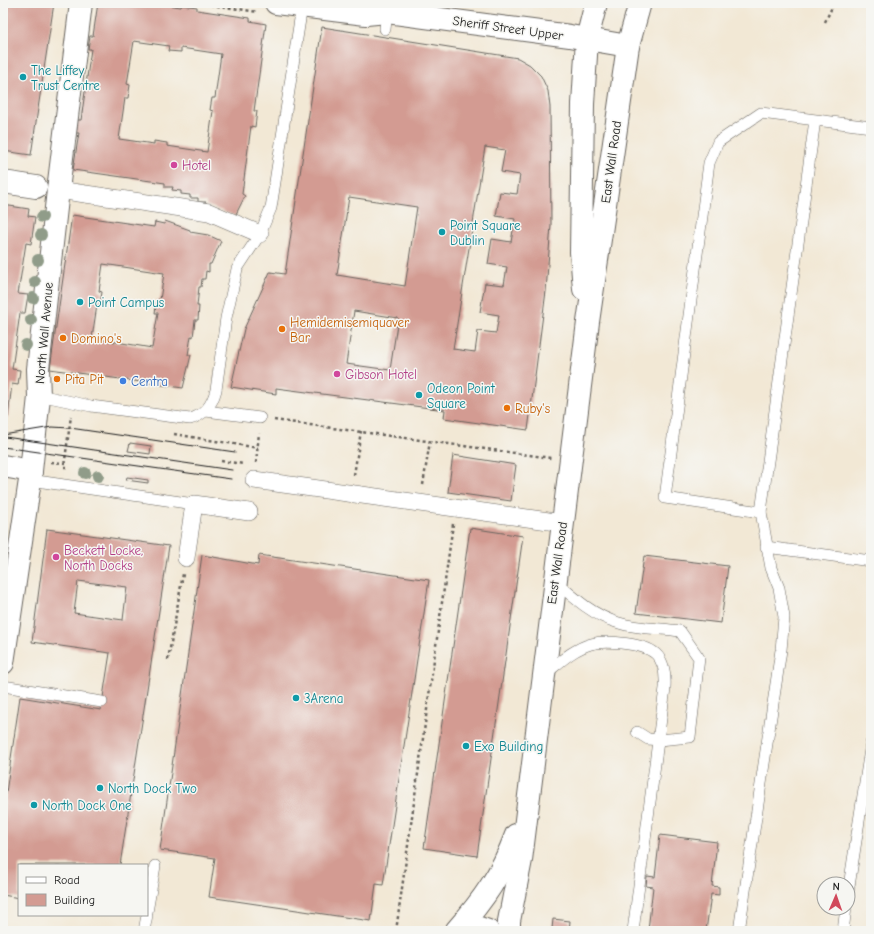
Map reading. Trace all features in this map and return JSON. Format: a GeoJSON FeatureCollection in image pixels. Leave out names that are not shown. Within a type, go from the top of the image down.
{"type":"FeatureCollection","features":[{"type":"Feature","properties":{"kind":"main road","name":"North Wall Avenue"},"geometry":{"type":"LineString","coordinates":[[3,663],[31,475],[39,395],[38,369],[81,3]]}},
{"type":"Feature","properties":{"kind":"main road","name":"East Wall Road"},"geometry":{"type":"LineString","coordinates":[[588,322],[581,252],[583,104],[587,39],[596,3]]}},
{"type":"Feature","properties":{"kind":"main road","name":"East Wall Road"},"geometry":{"type":"LineString","coordinates":[[509,931],[509,921],[521,860],[588,322],[628,46],[640,3]]}},
{"type":"Feature","properties":{"kind":"main road","name":"Sheriff Street Upper"},"geometry":{"type":"LineString","coordinates":[[268,8],[302,6],[587,39],[628,46]]}},
{"type":"Feature","properties":{"kind":"main road"},"geometry":{"type":"LineString","coordinates":[[3,182],[36,187]]}},
{"type":"Feature","properties":{"kind":"main road"},"geometry":{"type":"LineString","coordinates":[[3,466],[31,475]]}},
{"type":"Feature","properties":{"kind":"main road","name":"East Wall Road"},"geometry":{"type":"LineString","coordinates":[[457,931],[487,895],[498,876],[509,856],[528,804]]}},
{"type":"Feature","properties":{"kind":"main road"},"geometry":{"type":"LineString","coordinates":[[457,931],[476,928],[488,931]]}},
{"type":"Feature","properties":{"kind":"street"},"geometry":{"type":"LineString","coordinates":[[58,190],[208,212],[260,234]]}},
{"type":"Feature","properties":{"kind":"street"},"geometry":{"type":"LineString","coordinates":[[252,469],[352,494],[563,523]]}},
{"type":"Feature","properties":{"kind":"street"},"geometry":{"type":"LineString","coordinates":[[186,558],[194,504],[249,512]]}},
{"type":"Feature","properties":{"kind":"lane"},"geometry":{"type":"LineString","coordinates":[[39,395],[91,406],[190,419],[199,417],[213,402],[227,312],[237,269],[260,234],[272,208],[302,6]]}},
{"type":"Feature","properties":{"kind":"lane"},"geometry":{"type":"LineString","coordinates":[[761,512],[665,498],[710,163],[718,142],[761,113],[871,127]]}},
{"type":"Feature","properties":{"kind":"lane"},"geometry":{"type":"LineString","coordinates":[[739,931],[781,650],[784,616],[779,588],[771,568],[766,547],[761,512],[815,120]]}},
{"type":"Feature","properties":{"kind":"lane"},"geometry":{"type":"LineString","coordinates":[[206,411],[260,418]]}},
{"type":"Feature","properties":{"kind":"lane"},"geometry":{"type":"LineString","coordinates":[[31,475],[194,504]]}},
{"type":"Feature","properties":{"kind":"lane"},"geometry":{"type":"LineString","coordinates":[[766,547],[871,561]]}},
{"type":"Feature","properties":{"kind":"lane"},"geometry":{"type":"LineString","coordinates":[[555,581],[580,602],[602,616],[620,623],[680,631],[700,658],[690,737],[659,740],[648,739],[637,732]]}},
{"type":"Feature","properties":{"kind":"lane"},"geometry":{"type":"LineString","coordinates":[[544,675],[569,655],[592,644],[606,642],[646,647],[655,653],[663,662],[666,674],[659,740],[634,931]]}},
{"type":"Feature","properties":{"kind":"lane"},"geometry":{"type":"LineString","coordinates":[[3,686],[58,699],[102,702]]}},
{"type":"Feature","properties":{"kind":"lane"},"geometry":{"type":"LineString","coordinates":[[851,876],[871,743]]}},
{"type":"Feature","properties":{"kind":"lane"},"geometry":{"type":"LineString","coordinates":[[148,908],[155,866]]}},
{"type":"Feature","properties":{"kind":"lane"},"geometry":{"type":"LineString","coordinates":[[144,931],[147,916]]}},
{"type":"Feature","properties":{"kind":"lane"},"geometry":{"type":"LineString","coordinates":[[842,931],[845,916]]}},
{"type":"Feature","properties":{"kind":"path"},"geometry":{"type":"LineString","coordinates":[[199,3],[268,8]]}},
{"type":"Feature","properties":{"kind":"path"},"geometry":{"type":"LineString","coordinates":[[825,22],[834,3]]}},
{"type":"Feature","properties":{"kind":"path"},"geometry":{"type":"LineString","coordinates":[[67,467],[64,466],[71,416]]}},
{"type":"Feature","properties":{"kind":"path"},"geometry":{"type":"LineString","coordinates":[[260,418],[570,461]]}},
{"type":"Feature","properties":{"kind":"path"},"geometry":{"type":"LineString","coordinates":[[352,494],[361,431]]}},
{"type":"Feature","properties":{"kind":"path"},"geometry":{"type":"LineString","coordinates":[[421,503],[430,441]]}},
{"type":"Feature","properties":{"kind":"path"},"geometry":{"type":"LineString","coordinates":[[220,461],[252,469]]}},
{"type":"Feature","properties":{"kind":"path"},"geometry":{"type":"LineString","coordinates":[[396,931],[455,508]]}},
{"type":"Feature","properties":{"kind":"path"},"geometry":{"type":"LineString","coordinates":[[168,660],[186,558]]}},
{"type":"Feature","properties":{"kind":"building","name":"The Liffey Trust Centre"},"geometry":{"type":"Polygon","coordinates":[[[3,3],[54,3],[31,155],[3,151],[3,3]]]}},
{"type":"Feature","properties":{"kind":"building"},"geometry":{"type":"Polygon","coordinates":[[[98,3],[151,3],[181,7],[182,5],[197,7],[197,10],[250,18],[250,21],[266,24],[254,111],[257,111],[255,127],[251,126],[242,194],[245,196],[235,216],[206,205],[206,202],[198,202],[198,198],[190,198],[190,195],[181,194],[181,191],[172,190],[173,187],[165,187],[165,183],[73,170],[79,133],[75,133],[77,120],[81,120],[91,49],[88,49],[90,36],[93,36],[98,3]],[[134,41],[127,84],[130,85],[128,98],[125,98],[119,139],[154,144],[154,141],[167,143],[167,146],[207,152],[213,111],[210,110],[212,98],[215,98],[221,54],[181,48],[181,52],[168,51],[169,46],[134,41]]]}},
{"type":"Feature","properties":{"kind":"building","name":"Point Square Dublin"},"geometry":{"type":"Polygon","coordinates":[[[322,27],[518,58],[530,65],[541,76],[548,91],[550,107],[551,225],[546,291],[528,430],[444,418],[445,410],[276,388],[276,394],[231,387],[244,329],[270,272],[285,274],[322,27]],[[485,147],[453,349],[475,352],[478,331],[496,333],[499,315],[480,312],[485,283],[504,285],[507,267],[488,264],[492,239],[511,242],[515,219],[496,216],[500,192],[517,194],[520,175],[501,172],[505,150],[485,147]],[[349,197],[337,275],[405,286],[417,207],[349,197]],[[354,311],[346,364],[390,370],[398,318],[354,311]]]}},
{"type":"Feature","properties":{"kind":"building"},"geometry":{"type":"Polygon","coordinates":[[[3,205],[29,209],[28,216],[35,217],[31,244],[26,243],[18,294],[28,295],[25,313],[20,313],[12,369],[20,370],[18,385],[12,384],[8,417],[3,417],[3,205]]]}},
{"type":"Feature","properties":{"kind":"building","name":"Point Campus"},"geometry":{"type":"Polygon","coordinates":[[[72,215],[154,227],[155,222],[164,224],[165,221],[190,230],[190,232],[208,235],[221,241],[211,264],[209,264],[209,272],[206,271],[205,279],[202,279],[201,287],[199,287],[197,306],[199,306],[198,320],[195,320],[193,337],[191,336],[188,355],[191,355],[183,388],[50,369],[72,215]],[[103,264],[99,291],[102,292],[100,305],[97,305],[92,338],[152,348],[158,313],[155,313],[157,300],[160,300],[164,273],[103,264]]]}},
{"type":"Feature","properties":{"kind":"building"},"geometry":{"type":"Polygon","coordinates":[[[130,443],[151,446],[150,454],[128,451],[130,443]]]}},
{"type":"Feature","properties":{"kind":"building"},"geometry":{"type":"Polygon","coordinates":[[[453,455],[516,465],[511,501],[448,492],[453,455]]]}},
{"type":"Feature","properties":{"kind":"building"},"geometry":{"type":"Polygon","coordinates":[[[127,477],[148,480],[148,483],[126,480],[127,477]]]}},
{"type":"Feature","properties":{"kind":"building","name":"Exo Building"},"geometry":{"type":"Polygon","coordinates":[[[470,528],[523,536],[477,856],[424,848],[470,528]]]}},
{"type":"Feature","properties":{"kind":"building"},"geometry":{"type":"Polygon","coordinates":[[[47,529],[169,546],[120,864],[18,864],[18,898],[3,895],[3,813],[20,697],[101,710],[110,653],[32,642],[47,529]],[[78,581],[74,613],[123,620],[127,587],[78,581]]]}},
{"type":"Feature","properties":{"kind":"building","name":"3Arena"},"geometry":{"type":"Polygon","coordinates":[[[202,555],[258,565],[259,555],[429,580],[383,885],[376,884],[371,921],[209,897],[215,858],[160,850],[202,555]]]}},
{"type":"Feature","properties":{"kind":"building"},"geometry":{"type":"Polygon","coordinates":[[[644,556],[728,566],[721,623],[636,613],[644,556]]]}},
{"type":"Feature","properties":{"kind":"building"},"geometry":{"type":"Polygon","coordinates":[[[660,835],[717,842],[712,886],[719,887],[719,895],[711,894],[706,931],[648,930],[653,887],[646,886],[647,876],[655,877],[660,835]]]}},
{"type":"Feature","properties":{"kind":"building"},"geometry":{"type":"Polygon","coordinates":[[[553,919],[570,921],[569,931],[552,929],[553,919]]]}},
{"type":"Feature","properties":{"kind":"tram line"},"geometry":{"type":"LineString","coordinates":[[3,435],[52,427],[70,428],[235,452]]}},
{"type":"Feature","properties":{"kind":"tram line"},"geometry":{"type":"LineString","coordinates":[[5,437],[232,470]]}},
{"type":"Feature","properties":{"kind":"tram line"},"geometry":{"type":"LineString","coordinates":[[3,447],[231,479]]}},
{"type":"Feature","properties":{"kind":"place","name":"The Liffey Trust Centre"},"geometry":{"type":"Point","coordinates":[23,77]}},
{"type":"Feature","properties":{"kind":"place","name":"Hotel"},"geometry":{"type":"Point","coordinates":[174,165]}},
{"type":"Feature","properties":{"kind":"place","name":"Point Square Dublin"},"geometry":{"type":"Point","coordinates":[442,232]}},
{"type":"Feature","properties":{"kind":"place","name":"Point Campus"},"geometry":{"type":"Point","coordinates":[80,302]}},
{"type":"Feature","properties":{"kind":"place","name":"Hemidemisemiquaver Bar"},"geometry":{"type":"Point","coordinates":[282,329]}},
{"type":"Feature","properties":{"kind":"place","name":"Domino's"},"geometry":{"type":"Point","coordinates":[63,338]}},
{"type":"Feature","properties":{"kind":"place","name":"Gibson Hotel"},"geometry":{"type":"Point","coordinates":[337,374]}},
{"type":"Feature","properties":{"kind":"place","name":"Pita Pit"},"geometry":{"type":"Point","coordinates":[57,379]}},
{"type":"Feature","properties":{"kind":"place","name":"Centra"},"geometry":{"type":"Point","coordinates":[123,381]}},
{"type":"Feature","properties":{"kind":"place","name":"Odeon Point Square"},"geometry":{"type":"Point","coordinates":[419,395]}},
{"type":"Feature","properties":{"kind":"place","name":"Ruby's"},"geometry":{"type":"Point","coordinates":[507,408]}},
{"type":"Feature","properties":{"kind":"place","name":"Beckett Locke, North Docks"},"geometry":{"type":"Point","coordinates":[56,557]}},
{"type":"Feature","properties":{"kind":"place","name":"3Arena"},"geometry":{"type":"Point","coordinates":[296,698]}},
{"type":"Feature","properties":{"kind":"place","name":"Exo Building"},"geometry":{"type":"Point","coordinates":[466,746]}},
{"type":"Feature","properties":{"kind":"place","name":"North Dock Two"},"geometry":{"type":"Point","coordinates":[100,788]}},
{"type":"Feature","properties":{"kind":"place","name":"North Dock One"},"geometry":{"type":"Point","coordinates":[34,805]}}]}
